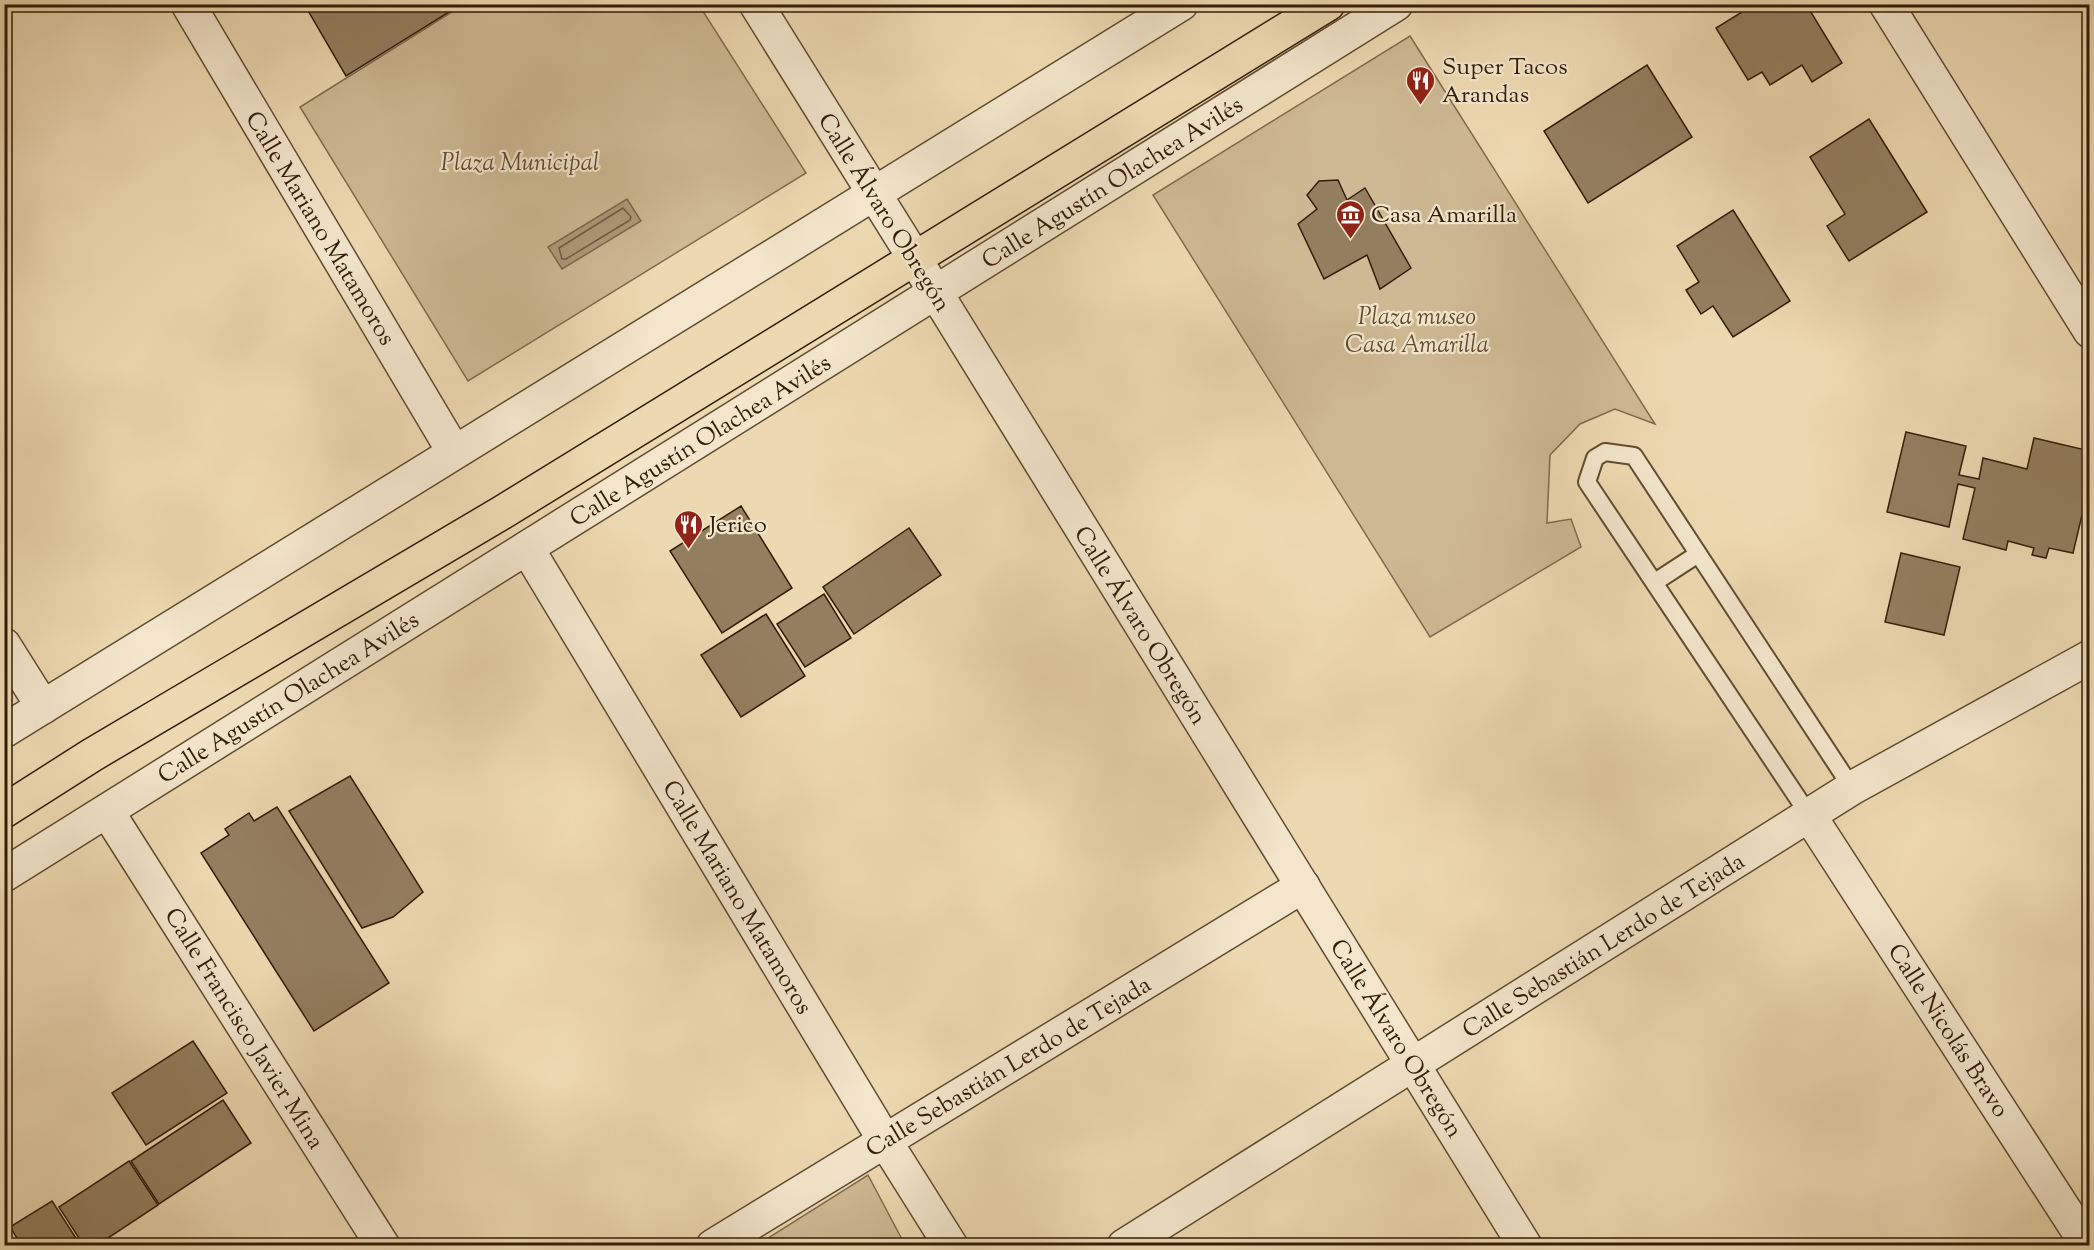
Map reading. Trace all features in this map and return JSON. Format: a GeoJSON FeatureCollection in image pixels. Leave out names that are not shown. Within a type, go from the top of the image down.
{"type":"FeatureCollection","features":[{"type":"Feature","properties":{"kind":"highway","name":"Calle Agustín Olachea Avilés"},"geometry":{"type":"LineString","coordinates":[[4,811],[102,749],[503,512],[1328,4]]}},
{"type":"Feature","properties":{"kind":"street","name":"Calle Mariano Matamoros"},"geometry":{"type":"LineString","coordinates":[[188,4],[454,452]]}},
{"type":"Feature","properties":{"kind":"street","name":"Calle Álvaro Obregón"},"geometry":{"type":"LineString","coordinates":[[756,4],[1525,1245]]}},
{"type":"Feature","properties":{"kind":"street"},"geometry":{"type":"LineString","coordinates":[[4,731],[1180,4]]}},
{"type":"Feature","properties":{"kind":"street","name":"Calle Agustín Olachea Avilés"},"geometry":{"type":"LineString","coordinates":[[4,875],[1396,4]]}},
{"type":"Feature","properties":{"kind":"street"},"geometry":{"type":"LineString","coordinates":[[1886,4],[2090,331]]}},
{"type":"Feature","properties":{"kind":"street","name":"Calle Mariano Matamoros"},"geometry":{"type":"LineString","coordinates":[[527,548],[885,1141],[951,1245]]}},
{"type":"Feature","properties":{"kind":"street"},"geometry":{"type":"LineString","coordinates":[[4,645],[43,707]]}},
{"type":"Feature","properties":{"kind":"street","name":"Calle Sebastián Lerdo de Tejada"},"geometry":{"type":"LineString","coordinates":[[1124,1245],[1852,788],[2090,657]]}},
{"type":"Feature","properties":{"kind":"street","name":"Calle Francisco Javier Mina"},"geometry":{"type":"LineString","coordinates":[[107,810],[383,1245]]}},
{"type":"Feature","properties":{"kind":"street","name":"Calle Nicolás Bravo"},"geometry":{"type":"LineString","coordinates":[[1809,815],[2088,1245]]}},
{"type":"Feature","properties":{"kind":"street","name":"Calle Sebastián Lerdo de Tejada"},"geometry":{"type":"LineString","coordinates":[[713,1245],[1303,886]]}},
{"type":"Feature","properties":{"kind":"lane"},"geometry":{"type":"LineString","coordinates":[[1809,815],[1587,482],[1595,458],[1605,452],[1634,456],[1852,788]]}},
{"type":"Feature","properties":{"kind":"lane"},"geometry":{"type":"LineString","coordinates":[[1655,582],[1698,554]]}},
{"type":"Feature","properties":{"kind":"green space","name":"Plaza Municipal"},"geometry":{"type":"Polygon","coordinates":[[[463,5],[571,5],[577,12],[588,5],[699,5],[806,173],[468,381],[300,107],[463,5]]]}},
{"type":"Feature","properties":{"kind":"green space","name":"Plaza museo Casa Amarilla"},"geometry":{"type":"Polygon","coordinates":[[[1410,36],[1655,424],[1615,409],[1580,424],[1550,455],[1547,523],[1571,519],[1581,547],[1430,637],[1153,195],[1410,36]]]}},
{"type":"Feature","properties":{"kind":"green space"},"geometry":{"type":"Polygon","coordinates":[[[868,1175],[905,1245],[757,1245],[868,1175]]]}},
{"type":"Feature","properties":{"kind":"water"},"geometry":{"type":"Polygon","coordinates":[[[627,199],[641,221],[562,269],[548,247],[627,199]]]}},
{"type":"Feature","properties":{"kind":"building"},"geometry":{"type":"Polygon","coordinates":[[[314,4],[462,4],[346,76],[307,9],[314,4]]]}},
{"type":"Feature","properties":{"kind":"building"},"geometry":{"type":"Polygon","coordinates":[[[1755,4],[1806,4],[1842,63],[1812,82],[1802,65],[1770,85],[1762,72],[1748,80],[1716,28],[1755,4]]]}},
{"type":"Feature","properties":{"kind":"building"},"geometry":{"type":"Polygon","coordinates":[[[1647,65],[1692,137],[1588,203],[1544,131],[1647,65]]]}},
{"type":"Feature","properties":{"kind":"building"},"geometry":{"type":"Polygon","coordinates":[[[1869,119],[1927,212],[1849,261],[1827,226],[1845,214],[1810,157],[1869,119]]]}},
{"type":"Feature","properties":{"kind":"building","name":"Casa Amarilla"},"geometry":{"type":"Polygon","coordinates":[[[1338,180],[1347,200],[1365,188],[1411,268],[1380,289],[1367,255],[1324,279],[1298,224],[1317,209],[1307,195],[1319,181],[1338,180]]]}},
{"type":"Feature","properties":{"kind":"building"},"geometry":{"type":"Polygon","coordinates":[[[1733,210],[1790,301],[1733,337],[1713,306],[1701,314],[1686,290],[1699,282],[1677,246],[1733,210]]]}},
{"type":"Feature","properties":{"kind":"building"},"geometry":{"type":"Polygon","coordinates":[[[1906,432],[1966,446],[1959,475],[1979,479],[1983,458],[2027,469],[2034,438],[2090,451],[2090,517],[2082,515],[2073,553],[2049,548],[2046,558],[2032,555],[2034,548],[2008,541],[2006,550],[1963,539],[1975,488],[1958,484],[1949,527],[1887,512],[1906,432]]]}},
{"type":"Feature","properties":{"kind":"building"},"geometry":{"type":"Polygon","coordinates":[[[741,506],[792,588],[722,633],[670,551],[741,506]]]}},
{"type":"Feature","properties":{"kind":"building"},"geometry":{"type":"Polygon","coordinates":[[[909,528],[941,575],[854,634],[823,587],[909,528]]]}},
{"type":"Feature","properties":{"kind":"building"},"geometry":{"type":"Polygon","coordinates":[[[1901,553],[1960,567],[1944,635],[1885,622],[1901,553]]]}},
{"type":"Feature","properties":{"kind":"building"},"geometry":{"type":"Polygon","coordinates":[[[824,594],[851,638],[805,667],[777,624],[824,594]]]}},
{"type":"Feature","properties":{"kind":"building"},"geometry":{"type":"Polygon","coordinates":[[[766,614],[805,676],[741,717],[701,655],[766,614]]]}},
{"type":"Feature","properties":{"kind":"building"},"geometry":{"type":"Polygon","coordinates":[[[350,776],[423,892],[393,917],[362,928],[289,811],[350,776]]]}},
{"type":"Feature","properties":{"kind":"building"},"geometry":{"type":"Polygon","coordinates":[[[277,807],[389,983],[314,1031],[201,853],[229,835],[225,829],[249,813],[254,821],[277,807]]]}},
{"type":"Feature","properties":{"kind":"building"},"geometry":{"type":"Polygon","coordinates":[[[193,1041],[227,1093],[146,1145],[112,1093],[193,1041]]]}},
{"type":"Feature","properties":{"kind":"building"},"geometry":{"type":"Polygon","coordinates":[[[223,1100],[251,1143],[159,1204],[131,1161],[223,1100]]]}},
{"type":"Feature","properties":{"kind":"building"},"geometry":{"type":"Polygon","coordinates":[[[129,1161],[158,1205],[96,1246],[84,1246],[59,1207],[129,1161]]]}},
{"type":"Feature","properties":{"kind":"building"},"geometry":{"type":"Polygon","coordinates":[[[52,1201],[81,1246],[22,1246],[10,1227],[52,1201]]]}},
{"type":"Feature","properties":{"kind":"place","name":"Super Tacos Arandas"},"geometry":{"type":"Point","coordinates":[1421,106]}},
{"type":"Feature","properties":{"kind":"place","name":"Casa Amarilla"},"geometry":{"type":"Point","coordinates":[1350,240]}},
{"type":"Feature","properties":{"kind":"place","name":"Jerico"},"geometry":{"type":"Point","coordinates":[688,550]}}]}
